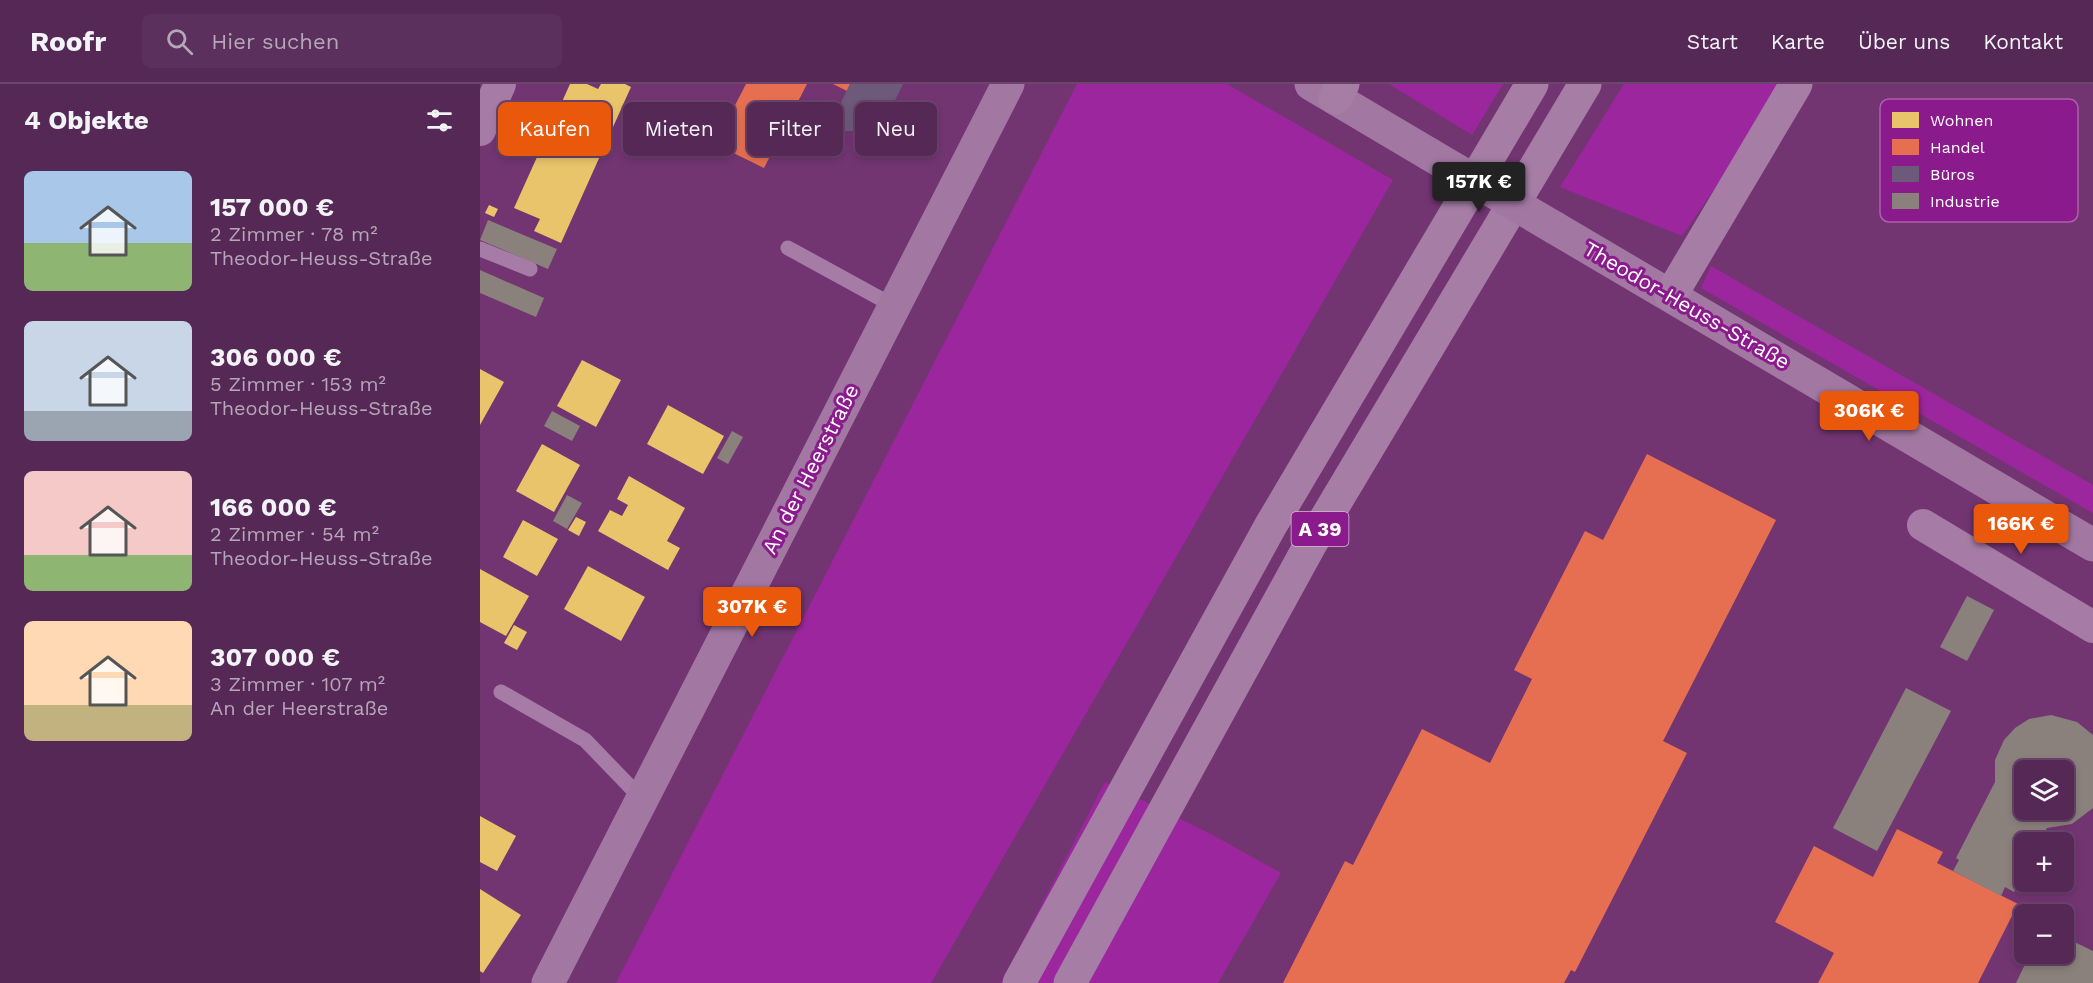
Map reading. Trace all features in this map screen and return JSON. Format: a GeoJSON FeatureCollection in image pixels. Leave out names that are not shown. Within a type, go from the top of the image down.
{"type":"FeatureCollection","features":[{"type":"Feature","properties":{"kind":"highway","name":"A 39"},"geometry":{"type":"LineString","coordinates":[[1018,983],[1271,525],[1532,84]]}},
{"type":"Feature","properties":{"kind":"highway","name":"A 39"},"geometry":{"type":"LineString","coordinates":[[1070,983],[1310,545],[1585,84]]}},
{"type":"Feature","properties":{"kind":"highway"},"geometry":{"type":"LineString","coordinates":[[1671,295],[1797,84]]}},
{"type":"Feature","properties":{"kind":"street"},"geometry":{"type":"LineString","coordinates":[[480,130],[500,84]]}},
{"type":"Feature","properties":{"kind":"street","name":"An der Heerstraße"},"geometry":{"type":"LineString","coordinates":[[548,983],[1008,84]]}},
{"type":"Feature","properties":{"kind":"street","name":"Theodor-Heuss-Straße"},"geometry":{"type":"LineString","coordinates":[[1330,89],[1429,154],[2093,544]]}},
{"type":"Feature","properties":{"kind":"street"},"geometry":{"type":"LineString","coordinates":[[1923,525],[2093,627]]}},
{"type":"Feature","properties":{"kind":"lane"},"geometry":{"type":"LineString","coordinates":[[788,248],[894,306]]}},
{"type":"Feature","properties":{"kind":"lane"},"geometry":{"type":"LineString","coordinates":[[480,249],[530,269]]}},
{"type":"Feature","properties":{"kind":"lane"},"geometry":{"type":"LineString","coordinates":[[501,692],[585,741],[641,798]]}},
{"type":"Feature","properties":{"kind":"shaded area"},"geometry":{"type":"Polygon","coordinates":[[[1077,84],[1227,84],[1393,180],[931,983],[616,983],[1077,84]]]}},
{"type":"Feature","properties":{"kind":"shaded area"},"geometry":{"type":"Polygon","coordinates":[[[1389,84],[1503,84],[1472,135],[1389,84]]]}},
{"type":"Feature","properties":{"kind":"shaded area"},"geometry":{"type":"Polygon","coordinates":[[[1624,84],[1787,84],[1682,236],[1560,187],[1624,84]]]}},
{"type":"Feature","properties":{"kind":"shaded area"},"geometry":{"type":"Polygon","coordinates":[[[1711,266],[2093,485],[2093,513],[1701,288],[1711,266]]]}},
{"type":"Feature","properties":{"kind":"shaded area"},"geometry":{"type":"Polygon","coordinates":[[[1105,782],[1211,834],[1281,873],[1218,983],[1001,983],[1105,782]]]}},
{"type":"Feature","properties":{"kind":"building: Wohnen"},"geometry":{"type":"Polygon","coordinates":[[[570,84],[587,84],[598,89],[601,84],[625,84],[631,87],[611,132],[611,102],[562,102],[570,84]]]}},
{"type":"Feature","properties":{"kind":"building: Wohnen"},"geometry":{"type":"Polygon","coordinates":[[[537,156],[600,156],[561,243],[534,231],[540,219],[514,208],[537,156]]]}},
{"type":"Feature","properties":{"kind":"building: Wohnen"},"geometry":{"type":"Polygon","coordinates":[[[489,205],[498,209],[494,217],[485,213],[489,205]]]}},
{"type":"Feature","properties":{"kind":"building: Wohnen"},"geometry":{"type":"Polygon","coordinates":[[[582,360],[621,380],[596,427],[557,406],[582,360]]]}},
{"type":"Feature","properties":{"kind":"building: Wohnen"},"geometry":{"type":"Polygon","coordinates":[[[480,369],[504,382],[480,425],[480,369]]]}},
{"type":"Feature","properties":{"kind":"building: Wohnen"},"geometry":{"type":"Polygon","coordinates":[[[668,405],[724,436],[703,474],[647,444],[668,405]]]}},
{"type":"Feature","properties":{"kind":"building: Wohnen"},"geometry":{"type":"Polygon","coordinates":[[[542,444],[580,465],[554,512],[516,491],[542,444]]]}},
{"type":"Feature","properties":{"kind":"building: Wohnen"},"geometry":{"type":"Polygon","coordinates":[[[629,476],[685,508],[667,541],[680,548],[668,570],[598,531],[610,510],[622,516],[628,505],[617,499],[629,476]]]}},
{"type":"Feature","properties":{"kind":"building: Wohnen"},"geometry":{"type":"Polygon","coordinates":[[[576,517],[586,522],[579,536],[568,530],[576,517]]]}},
{"type":"Feature","properties":{"kind":"building: Wohnen"},"geometry":{"type":"Polygon","coordinates":[[[523,520],[558,539],[537,576],[503,557],[523,520]]]}},
{"type":"Feature","properties":{"kind":"building: Wohnen"},"geometry":{"type":"Polygon","coordinates":[[[588,566],[645,597],[621,641],[564,609],[588,566]]]}},
{"type":"Feature","properties":{"kind":"building: Wohnen"},"geometry":{"type":"Polygon","coordinates":[[[480,569],[529,596],[506,636],[480,622],[480,569]]]}},
{"type":"Feature","properties":{"kind":"building: Wohnen"},"geometry":{"type":"Polygon","coordinates":[[[514,625],[527,632],[517,650],[504,643],[514,625]]]}},
{"type":"Feature","properties":{"kind":"building: Wohnen"},"geometry":{"type":"Polygon","coordinates":[[[480,816],[516,836],[497,871],[480,862],[480,816]]]}},
{"type":"Feature","properties":{"kind":"building: Wohnen"},"geometry":{"type":"Polygon","coordinates":[[[480,889],[521,915],[483,973],[480,971],[480,889]]]}},
{"type":"Feature","properties":{"kind":"building: Handel"},"geometry":{"type":"Polygon","coordinates":[[[746,84],[807,84],[798,102],[747,102],[747,156],[770,156],[764,168],[735,154],[735,105],[746,84]]]}},
{"type":"Feature","properties":{"kind":"building: Handel"},"geometry":{"type":"Polygon","coordinates":[[[833,84],[850,84],[847,91],[833,84]]]}},
{"type":"Feature","properties":{"kind":"building: Handel"},"geometry":{"type":"Polygon","coordinates":[[[1647,454],[1776,520],[1663,741],[1687,753],[1575,972],[1571,970],[1564,983],[1283,983],[1345,861],[1353,865],[1422,729],[1490,763],[1532,679],[1514,670],[1585,531],[1603,540],[1647,454]]]}},
{"type":"Feature","properties":{"kind":"building: Handel"},"geometry":{"type":"Polygon","coordinates":[[[1897,829],[1943,852],[1937,863],[2018,904],[2014,904],[2014,912],[1978,983],[1818,983],[1834,953],[1775,922],[1814,846],[1873,877],[1897,829]]]}},
{"type":"Feature","properties":{"kind":"building: Büros"},"geometry":{"type":"Polygon","coordinates":[[[850,84],[903,84],[894,102],[855,102],[855,131],[843,131],[843,102],[841,102],[850,84]]]}},
{"type":"Feature","properties":{"kind":"building: Industrie"},"geometry":{"type":"Polygon","coordinates":[[[488,220],[557,249],[548,269],[480,240],[488,220]]]}},
{"type":"Feature","properties":{"kind":"building: Industrie"},"geometry":{"type":"Polygon","coordinates":[[[480,270],[544,298],[536,317],[480,293],[480,270]]]}},
{"type":"Feature","properties":{"kind":"building: Industrie"},"geometry":{"type":"Polygon","coordinates":[[[552,411],[580,426],[572,441],[544,426],[552,411]]]}},
{"type":"Feature","properties":{"kind":"building: Industrie"},"geometry":{"type":"Polygon","coordinates":[[[732,431],[743,437],[728,464],[717,458],[732,431]]]}},
{"type":"Feature","properties":{"kind":"building: Industrie"},"geometry":{"type":"Polygon","coordinates":[[[567,495],[582,503],[567,529],[553,521],[567,495]]]}},
{"type":"Feature","properties":{"kind":"building: Industrie"},"geometry":{"type":"Polygon","coordinates":[[[1967,596],[1994,610],[1967,661],[1940,647],[1967,596]]]}},
{"type":"Feature","properties":{"kind":"building: Industrie"},"geometry":{"type":"Polygon","coordinates":[[[1906,688],[1951,711],[1877,851],[1833,828],[1906,688]]]}},
{"type":"Feature","properties":{"kind":"building: Industrie"},"geometry":{"type":"Polygon","coordinates":[[[2051,715],[2077,722],[2093,735],[2093,808],[2072,824],[2047,828],[2045,832],[2014,832],[2014,892],[2005,887],[2001,896],[1953,871],[1959,860],[1956,858],[1995,782],[1995,760],[2004,740],[2015,728],[2029,719],[2051,715]]]}},
{"type":"Feature","properties":{"kind":"building: Industrie"},"geometry":{"type":"Polygon","coordinates":[[[2074,942],[2093,951],[2093,983],[2016,983],[2025,964],[2074,964],[2074,942]]]}}]}
